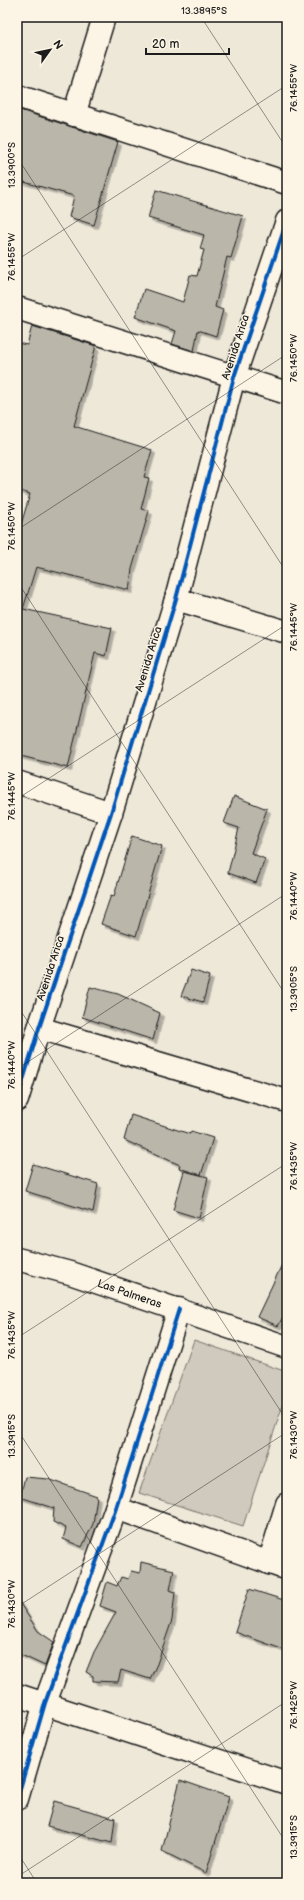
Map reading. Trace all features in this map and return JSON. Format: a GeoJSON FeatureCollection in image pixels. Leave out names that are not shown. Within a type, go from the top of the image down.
{"type":"FeatureCollection","features":[{"type":"Feature","properties":{"kind":"street"},"geometry":{"type":"LineString","coordinates":[[74,115],[104,17]]}},
{"type":"Feature","properties":{"kind":"street"},"geometry":{"type":"LineString","coordinates":[[17,96],[287,183]]}},
{"type":"Feature","properties":{"kind":"street","name":"Avenida Arica"},"geometry":{"type":"LineString","coordinates":[[17,1100],[39,1028],[111,813],[176,599],[234,377],[287,221]]}},
{"type":"Feature","properties":{"kind":"street"},"geometry":{"type":"LineString","coordinates":[[17,308],[287,393]]}},
{"type":"Feature","properties":{"kind":"street"},"geometry":{"type":"LineString","coordinates":[[176,599],[287,632]]}},
{"type":"Feature","properties":{"kind":"street"},"geometry":{"type":"LineString","coordinates":[[17,782],[111,813]]}},
{"type":"Feature","properties":{"kind":"street"},"geometry":{"type":"LineString","coordinates":[[39,1028],[287,1101]]}},
{"type":"Feature","properties":{"kind":"street","name":"Las Palmeras"},"geometry":{"type":"LineString","coordinates":[[17,1259],[70,1273],[287,1347]]}},
{"type":"Feature","properties":{"kind":"street"},"geometry":{"type":"LineString","coordinates":[[17,1799],[45,1703],[116,1508],[179,1309]]}},
{"type":"Feature","properties":{"kind":"street"},"geometry":{"type":"LineString","coordinates":[[116,1508],[278,1566],[287,1504]]}},
{"type":"Feature","properties":{"kind":"street"},"geometry":{"type":"LineString","coordinates":[[17,1695],[287,1782]]}},
{"type":"Feature","properties":{"kind":"shaded area"},"geometry":{"type":"Polygon","coordinates":[[[194,1340],[287,1372],[287,1392],[243,1526],[139,1493],[194,1340]]]}},
{"type":"Feature","properties":{"kind":"building"},"geometry":{"type":"Polygon","coordinates":[[[17,109],[118,142],[94,225],[69,217],[74,196],[17,180],[17,109]]]}},
{"type":"Feature","properties":{"kind":"building"},"geometry":{"type":"Polygon","coordinates":[[[156,190],[243,216],[231,258],[227,257],[215,307],[223,310],[216,336],[198,330],[194,351],[172,344],[176,331],[135,317],[144,289],[183,302],[190,275],[197,276],[204,250],[200,249],[204,235],[148,218],[156,190]]]}},
{"type":"Feature","properties":{"kind":"building"},"geometry":{"type":"Polygon","coordinates":[[[32,326],[96,346],[74,426],[152,450],[144,477],[149,478],[141,509],[149,511],[132,569],[129,590],[36,567],[23,609],[112,628],[106,656],[95,653],[68,768],[17,755],[17,538],[30,494],[17,490],[17,343],[27,345],[32,326]]]}},
{"type":"Feature","properties":{"kind":"building"},"geometry":{"type":"Polygon","coordinates":[[[234,796],[267,809],[251,853],[265,859],[256,883],[228,873],[239,828],[224,823],[234,796]]]}},
{"type":"Feature","properties":{"kind":"building"},"geometry":{"type":"Polygon","coordinates":[[[132,836],[162,846],[136,936],[101,924],[111,895],[114,896],[132,836]]]}},
{"type":"Feature","properties":{"kind":"building"},"geometry":{"type":"Polygon","coordinates":[[[191,970],[210,976],[203,1002],[181,996],[191,970]]]}},
{"type":"Feature","properties":{"kind":"building"},"geometry":{"type":"Polygon","coordinates":[[[90,987],[118,994],[160,1013],[153,1040],[82,1017],[90,987]]]}},
{"type":"Feature","properties":{"kind":"building"},"geometry":{"type":"Polygon","coordinates":[[[131,1115],[190,1134],[191,1131],[213,1138],[201,1175],[179,1168],[180,1165],[124,1140],[131,1115]]]}},
{"type":"Feature","properties":{"kind":"building"},"geometry":{"type":"Polygon","coordinates":[[[33,1164],[98,1184],[93,1212],[25,1191],[33,1164]]]}},
{"type":"Feature","properties":{"kind":"building"},"geometry":{"type":"Polygon","coordinates":[[[184,1171],[208,1177],[199,1218],[173,1210],[184,1171]]]}},
{"type":"Feature","properties":{"kind":"building"},"geometry":{"type":"Polygon","coordinates":[[[287,1254],[287,1310],[278,1326],[257,1317],[287,1254]]]}},
{"type":"Feature","properties":{"kind":"building"},"geometry":{"type":"Polygon","coordinates":[[[25,1477],[48,1479],[97,1496],[93,1524],[82,1547],[63,1539],[66,1528],[53,1522],[54,1508],[20,1497],[25,1477]]]}},
{"type":"Feature","properties":{"kind":"building"},"geometry":{"type":"Polygon","coordinates":[[[141,1562],[174,1570],[170,1590],[175,1592],[172,1620],[157,1664],[150,1679],[121,1670],[118,1682],[93,1681],[93,1676],[86,1672],[94,1652],[116,1612],[100,1606],[107,1582],[117,1586],[121,1577],[128,1579],[131,1571],[140,1573],[141,1562]]]}},
{"type":"Feature","properties":{"kind":"building"},"geometry":{"type":"Polygon","coordinates":[[[249,1589],[287,1601],[287,1651],[235,1632],[249,1589]]]}},
{"type":"Feature","properties":{"kind":"building"},"geometry":{"type":"Polygon","coordinates":[[[17,1599],[38,1631],[54,1642],[45,1666],[17,1653],[17,1599]]]}},
{"type":"Feature","properties":{"kind":"building"},"geometry":{"type":"Polygon","coordinates":[[[180,1780],[229,1797],[206,1873],[162,1851],[180,1780]]]}},
{"type":"Feature","properties":{"kind":"building"},"geometry":{"type":"Polygon","coordinates":[[[54,1801],[115,1818],[112,1843],[47,1826],[54,1801]]]}},
{"type":"Feature","properties":{"kind":"cycle path"},"geometry":{"type":"LineString","coordinates":[[17,1100],[39,1028],[111,813],[176,599],[234,377],[287,221]]}},
{"type":"Feature","properties":{"kind":"cycle path"},"geometry":{"type":"LineString","coordinates":[[17,1799],[45,1703],[116,1508],[179,1309]]}}]}
